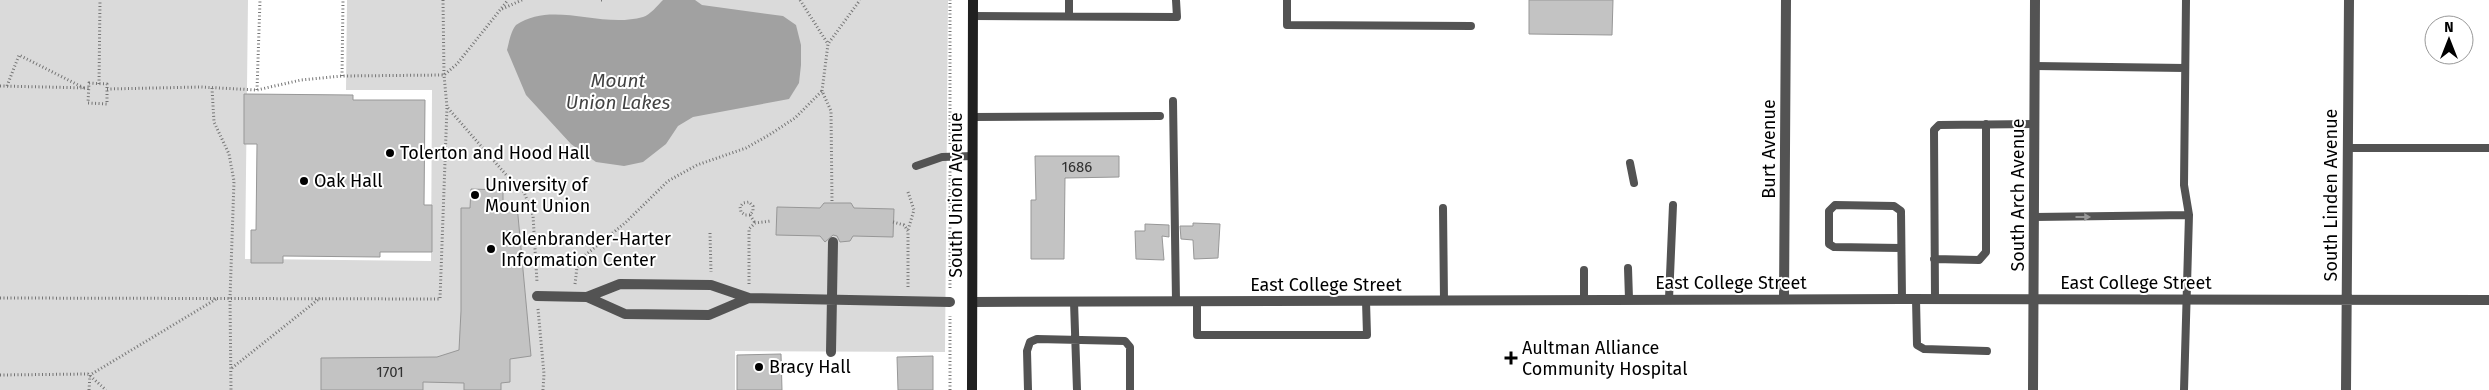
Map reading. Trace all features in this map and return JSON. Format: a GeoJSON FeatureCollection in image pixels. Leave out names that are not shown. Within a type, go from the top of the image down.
{"type":"FeatureCollection","features":[{"type":"Feature","properties":{"kind":"main road","name":"South Union Avenue"},"geometry":{"type":"LineString","coordinates":[[972,390],[973,0]]}},
{"type":"Feature","properties":{"kind":"street","name":"Burt Avenue"},"geometry":{"type":"LineString","coordinates":[[1784,299],[1786,0]]}},
{"type":"Feature","properties":{"kind":"street","name":"South Arch Avenue"},"geometry":{"type":"LineString","coordinates":[[2033,390],[2035,0]]}},
{"type":"Feature","properties":{"kind":"street","name":"South Linden Avenue"},"geometry":{"type":"LineString","coordinates":[[2346,390],[2349,0]]}},
{"type":"Feature","properties":{"kind":"street"},"geometry":{"type":"LineString","coordinates":[[831,352],[833,242]]}},
{"type":"Feature","properties":{"kind":"street"},"geometry":{"type":"LineString","coordinates":[[537,296],[587,297],[620,284],[711,285],[749,298],[950,302]]}},
{"type":"Feature","properties":{"kind":"street"},"geometry":{"type":"LineString","coordinates":[[587,297],[625,314],[709,315],[749,298]]}},
{"type":"Feature","properties":{"kind":"street","name":"East College Street"},"geometry":{"type":"LineString","coordinates":[[972,302],[1902,298],[2489,300]]}},
{"type":"Feature","properties":{"kind":"lane"},"geometry":{"type":"LineString","coordinates":[[1069,0],[1069,16]]}},
{"type":"Feature","properties":{"kind":"lane"},"geometry":{"type":"LineString","coordinates":[[973,16],[1177,17],[1176,0]]}},
{"type":"Feature","properties":{"kind":"lane"},"geometry":{"type":"LineString","coordinates":[[1287,0],[1288,25],[1471,26]]}},
{"type":"Feature","properties":{"kind":"lane"},"geometry":{"type":"LineString","coordinates":[[2184,390],[2185,299],[2188,277],[2189,215],[2184,185],[2186,0]]}},
{"type":"Feature","properties":{"kind":"lane"},"geometry":{"type":"LineString","coordinates":[[2035,66],[2185,68]]}},
{"type":"Feature","properties":{"kind":"lane"},"geometry":{"type":"LineString","coordinates":[[1173,101],[1176,301]]}},
{"type":"Feature","properties":{"kind":"lane"},"geometry":{"type":"LineString","coordinates":[[973,117],[1160,116]]}},
{"type":"Feature","properties":{"kind":"lane"},"geometry":{"type":"LineString","coordinates":[[1934,259],[1979,260],[1986,252],[1986,124]]}},
{"type":"Feature","properties":{"kind":"lane"},"geometry":{"type":"LineString","coordinates":[[1935,298],[1934,130],[1939,125],[2034,124]]}},
{"type":"Feature","properties":{"kind":"lane"},"geometry":{"type":"LineString","coordinates":[[2348,148],[2489,148]]}},
{"type":"Feature","properties":{"kind":"lane"},"geometry":{"type":"LineString","coordinates":[[916,166],[942,157],[973,156]]}},
{"type":"Feature","properties":{"kind":"lane"},"geometry":{"type":"LineString","coordinates":[[1630,163],[1634,183]]}},
{"type":"Feature","properties":{"kind":"lane"},"geometry":{"type":"LineString","coordinates":[[1669,299],[1673,205]]}},
{"type":"Feature","properties":{"kind":"lane"},"geometry":{"type":"LineString","coordinates":[[1901,248],[1834,247],[1829,244],[1829,211],[1835,205],[1894,206],[1901,211],[1902,298]]}},
{"type":"Feature","properties":{"kind":"lane"},"geometry":{"type":"LineString","coordinates":[[1443,208],[1444,300]]}},
{"type":"Feature","properties":{"kind":"lane"},"geometry":{"type":"LineString","coordinates":[[2034,217],[2173,217],[2189,215]]}},
{"type":"Feature","properties":{"kind":"lane"},"geometry":{"type":"LineString","coordinates":[[1628,268],[1629,300]]}},
{"type":"Feature","properties":{"kind":"lane"},"geometry":{"type":"LineString","coordinates":[[1584,270],[1584,300]]}},
{"type":"Feature","properties":{"kind":"lane"},"geometry":{"type":"LineString","coordinates":[[1916,298],[1917,344],[1924,350],[1987,351]]}},
{"type":"Feature","properties":{"kind":"lane"},"geometry":{"type":"LineString","coordinates":[[1197,301],[1198,335],[1367,335],[1366,301]]}},
{"type":"Feature","properties":{"kind":"lane"},"geometry":{"type":"LineString","coordinates":[[1074,302],[1078,390]]}},
{"type":"Feature","properties":{"kind":"lane"},"geometry":{"type":"LineString","coordinates":[[1028,390],[1027,351],[1030,342],[1037,339],[1121,340],[1129,344],[1130,390]]}},
{"type":"Feature","properties":{"kind":"path"},"geometry":{"type":"LineString","coordinates":[[99,84],[100,0]]}},
{"type":"Feature","properties":{"kind":"path"},"geometry":{"type":"LineString","coordinates":[[257,90],[260,0]]}},
{"type":"Feature","properties":{"kind":"path"},"geometry":{"type":"LineString","coordinates":[[342,76],[343,0]]}},
{"type":"Feature","properties":{"kind":"path"},"geometry":{"type":"LineString","coordinates":[[0,298],[440,299],[448,107],[444,75],[443,0]]}},
{"type":"Feature","properties":{"kind":"path"},"geometry":{"type":"LineString","coordinates":[[107,89],[212,88],[257,90],[301,80],[342,76],[444,75],[457,64],[508,0]]}},
{"type":"Feature","properties":{"kind":"path"},"geometry":{"type":"LineString","coordinates":[[501,9],[522,0]]}},
{"type":"Feature","properties":{"kind":"path"},"geometry":{"type":"LineString","coordinates":[[800,0],[828,44]]}},
{"type":"Feature","properties":{"kind":"path"},"geometry":{"type":"LineString","coordinates":[[832,201],[831,111],[822,91],[828,44],[860,0]]}},
{"type":"Feature","properties":{"kind":"path"},"geometry":{"type":"LineString","coordinates":[[950,0],[950,390]]}},
{"type":"Feature","properties":{"kind":"path"},"geometry":{"type":"LineString","coordinates":[[7,86],[19,55],[84,88]]}},
{"type":"Feature","properties":{"kind":"path"},"geometry":{"type":"LineString","coordinates":[[89,83],[108,84],[106,104],[88,103],[89,88],[89,83]]}},
{"type":"Feature","properties":{"kind":"path"},"geometry":{"type":"LineString","coordinates":[[0,86],[89,88]]}},
{"type":"Feature","properties":{"kind":"path"},"geometry":{"type":"LineString","coordinates":[[212,88],[214,122],[229,154],[234,181],[230,298],[232,390]]}},
{"type":"Feature","properties":{"kind":"path"},"geometry":{"type":"LineString","coordinates":[[574,297],[576,267],[583,257],[625,223],[668,181],[696,165],[746,148],[762,140],[795,118],[822,91]]}},
{"type":"Feature","properties":{"kind":"path"},"geometry":{"type":"LineString","coordinates":[[448,107],[508,178],[524,192],[533,215],[538,324],[544,374],[543,390]]}},
{"type":"Feature","properties":{"kind":"path"},"geometry":{"type":"LineString","coordinates":[[908,192],[914,210],[908,231],[909,301]]}},
{"type":"Feature","properties":{"kind":"path"},"geometry":{"type":"LineString","coordinates":[[748,202],[752,206],[753,210],[750,214],[745,216],[741,212],[740,207],[743,203],[748,202]]}},
{"type":"Feature","properties":{"kind":"path"},"geometry":{"type":"LineString","coordinates":[[750,214],[755,223]]}},
{"type":"Feature","properties":{"kind":"path"},"geometry":{"type":"LineString","coordinates":[[749,298],[749,229],[755,223],[771,221]]}},
{"type":"Feature","properties":{"kind":"path"},"geometry":{"type":"LineString","coordinates":[[893,222],[904,225],[908,231]]}},
{"type":"Feature","properties":{"kind":"path"},"geometry":{"type":"LineString","coordinates":[[710,233],[711,285]]}},
{"type":"Feature","properties":{"kind":"path"},"geometry":{"type":"LineString","coordinates":[[1,374],[90,375],[219,298]]}},
{"type":"Feature","properties":{"kind":"path"},"geometry":{"type":"LineString","coordinates":[[231,369],[320,298]]}},
{"type":"Feature","properties":{"kind":"path"},"geometry":{"type":"LineString","coordinates":[[89,390],[90,375]]}},
{"type":"Feature","properties":{"kind":"path"},"geometry":{"type":"LineString","coordinates":[[90,375],[106,390]]}},
{"type":"Feature","properties":{"kind":"shaded area","name":"University of Mount Union"},"geometry":{"type":"Polygon","coordinates":[[[0,0],[248,0],[245,259],[431,261],[432,90],[346,90],[347,0],[948,0],[945,352],[735,351],[735,390],[0,390],[0,0]]]}},
{"type":"Feature","properties":{"kind":"water","name":"Mount Union Lakes"},"geometry":{"type":"Polygon","coordinates":[[[663,0],[695,0],[702,5],[783,16],[796,25],[801,45],[799,83],[789,99],[693,117],[678,126],[666,144],[643,162],[624,166],[596,162],[571,144],[526,95],[507,50],[510,37],[516,25],[530,18],[545,15],[561,15],[627,20],[646,16],[663,0]]]}},
{"type":"Feature","properties":{"kind":"building"},"geometry":{"type":"Polygon","coordinates":[[[1529,0],[1613,0],[1612,35],[1529,34],[1529,0]]]}},
{"type":"Feature","properties":{"kind":"building","name":"Oak Hall"},"geometry":{"type":"Polygon","coordinates":[[[244,94],[353,95],[353,100],[425,100],[424,205],[432,205],[432,252],[380,252],[380,257],[283,256],[283,263],[251,263],[251,230],[256,230],[257,144],[244,144],[244,94]]]}},
{"type":"Feature","properties":{"kind":"building"},"geometry":{"type":"Polygon","coordinates":[[[1035,156],[1119,156],[1119,177],[1065,178],[1064,259],[1031,259],[1031,200],[1036,200],[1035,156]]]}},
{"type":"Feature","properties":{"kind":"building","name":"Kolenbrander-Harter Information Center"},"geometry":{"type":"Polygon","coordinates":[[[471,189],[503,190],[503,208],[517,205],[531,356],[510,359],[510,382],[501,383],[501,390],[464,390],[464,383],[423,382],[423,390],[321,390],[321,358],[437,357],[459,350],[461,208],[470,208],[471,189]]]}},
{"type":"Feature","properties":{"kind":"building"},"geometry":{"type":"Polygon","coordinates":[[[824,203],[851,203],[854,208],[894,209],[893,237],[853,236],[850,241],[840,242],[837,236],[833,235],[825,242],[820,236],[776,235],[777,207],[820,208],[824,203]]]}},
{"type":"Feature","properties":{"kind":"building"},"geometry":{"type":"Polygon","coordinates":[[[1193,223],[1220,224],[1218,258],[1194,259],[1193,240],[1181,239],[1180,226],[1193,226],[1193,223]]]}},
{"type":"Feature","properties":{"kind":"building"},"geometry":{"type":"Polygon","coordinates":[[[1145,224],[1169,225],[1169,237],[1162,236],[1164,260],[1136,259],[1135,231],[1145,231],[1145,224]]]}},
{"type":"Feature","properties":{"kind":"building"},"geometry":{"type":"Polygon","coordinates":[[[781,354],[782,390],[737,390],[737,355],[781,354]]]}},
{"type":"Feature","properties":{"kind":"building"},"geometry":{"type":"Polygon","coordinates":[[[933,356],[933,390],[898,390],[897,357],[933,356]]]}},
{"type":"Feature","properties":{"kind":"place","name":"Tolerton and Hood Hall"},"geometry":{"type":"Point","coordinates":[390,153]}},
{"type":"Feature","properties":{"kind":"place","name":"Oak Hall"},"geometry":{"type":"Point","coordinates":[304,181]}},
{"type":"Feature","properties":{"kind":"place","name":"University of Mount Union"},"geometry":{"type":"Point","coordinates":[475,195]}},
{"type":"Feature","properties":{"kind":"place","name":"Kolenbrander-Harter Information Center"},"geometry":{"type":"Point","coordinates":[491,249]}},
{"type":"Feature","properties":{"kind":"place","name":"Aultman Alliance Community Hospital"},"geometry":{"type":"Point","coordinates":[1511,358]}},
{"type":"Feature","properties":{"kind":"place","name":"Bracy Hall"},"geometry":{"type":"Point","coordinates":[759,367]}}]}
